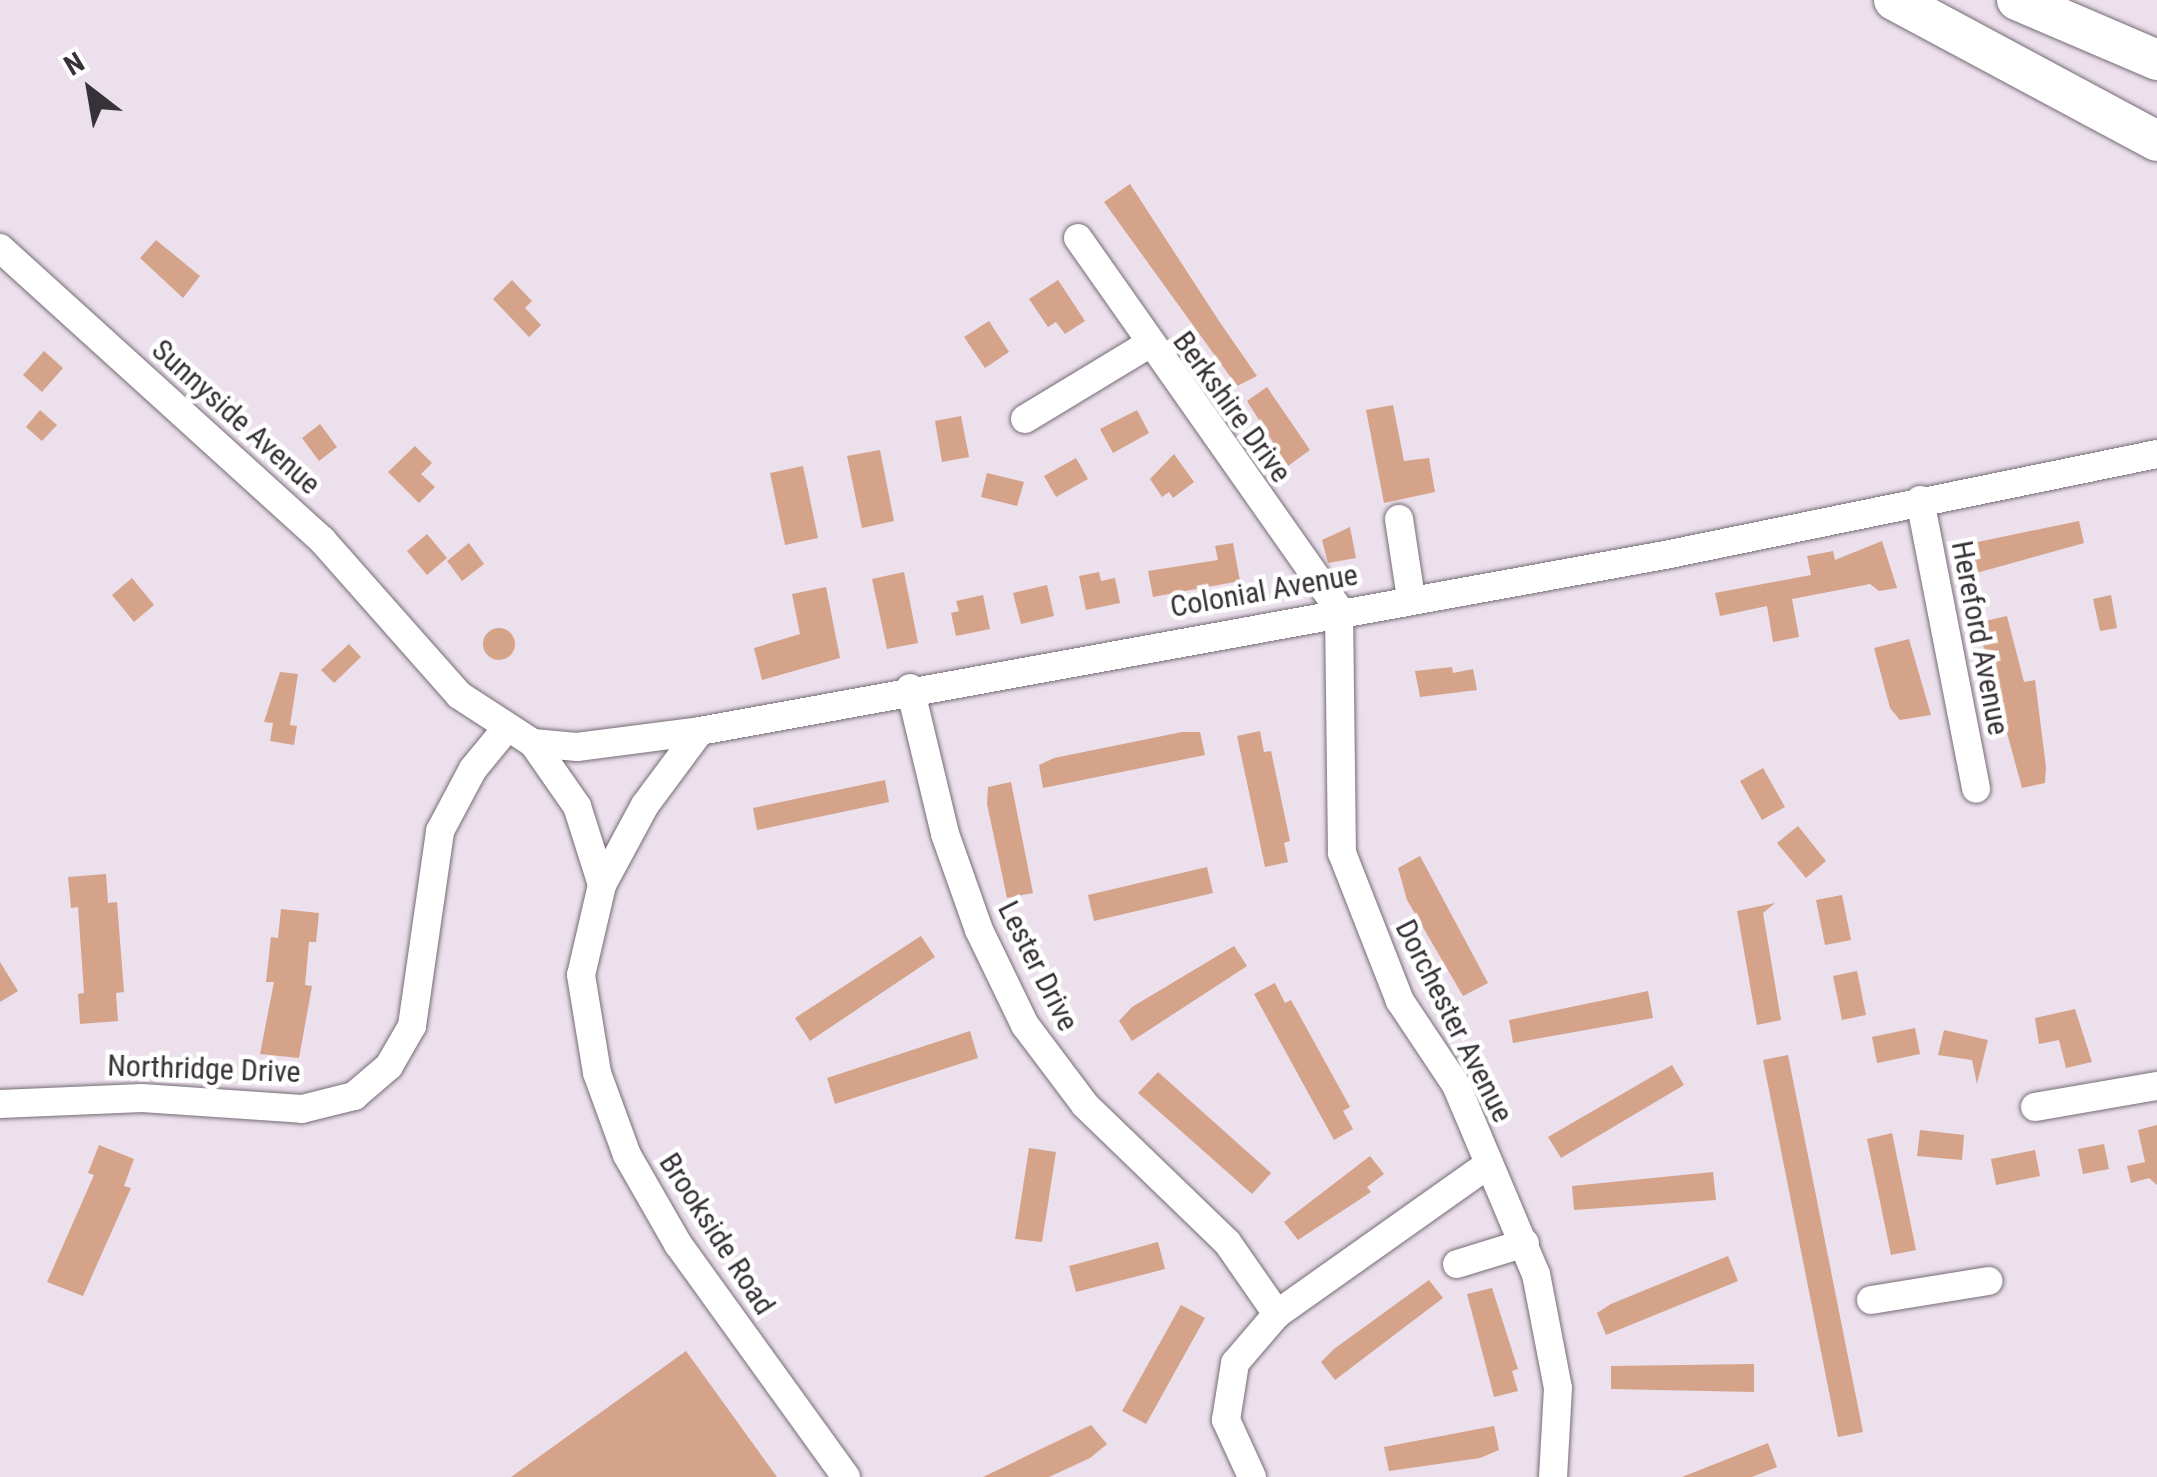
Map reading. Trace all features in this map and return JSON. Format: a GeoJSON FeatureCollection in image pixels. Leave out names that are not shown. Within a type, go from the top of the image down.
{"type":"FeatureCollection","features":[{"type":"Feature","properties":{"kind":"highway"},"geometry":{"type":"LineString","coordinates":[[1894,0],[2157,142]]}},
{"type":"Feature","properties":{"kind":"highway"},"geometry":{"type":"LineString","coordinates":[[2017,0],[2157,60]]}},
{"type":"Feature","properties":{"kind":"street","name":"Berkshire Drive"},"geometry":{"type":"LineString","coordinates":[[1078,238],[1148,345],[1339,610]]}},
{"type":"Feature","properties":{"kind":"street","name":"Sunnyside Avenue"},"geometry":{"type":"LineString","coordinates":[[0,248],[322,540],[415,646]]}},
{"type":"Feature","properties":{"kind":"street"},"geometry":{"type":"LineString","coordinates":[[1025,419],[1148,345]]}},
{"type":"Feature","properties":{"kind":"street","name":"Colonial Avenue"},"geometry":{"type":"LineString","coordinates":[[415,646],[459,695],[506,730],[533,743],[577,747],[700,731],[910,688],[1665,554],[2157,454]]}},
{"type":"Feature","properties":{"kind":"street","name":"Hereford Avenue"},"geometry":{"type":"LineString","coordinates":[[1920,500],[1976,789]]}},
{"type":"Feature","properties":{"kind":"street"},"geometry":{"type":"LineString","coordinates":[[1399,519],[1411,598]]}},
{"type":"Feature","properties":{"kind":"street","name":"Dorchester Avenue"},"geometry":{"type":"LineString","coordinates":[[1339,610],[1342,853],[1400,1001],[1456,1086],[1525,1242],[1558,1388],[1553,1477]]}},
{"type":"Feature","properties":{"kind":"street","name":"Lester Drive"},"geometry":{"type":"LineString","coordinates":[[910,688],[946,834],[979,930],[1025,1025],[1085,1105],[1227,1242],[1278,1314]]}},
{"type":"Feature","properties":{"kind":"street","name":"Northridge Drive"},"geometry":{"type":"LineString","coordinates":[[0,1104],[142,1098],[302,1109],[354,1096],[389,1066],[412,1026],[440,831],[474,768],[506,730]]}},
{"type":"Feature","properties":{"kind":"street","name":"Brookside Road"},"geometry":{"type":"LineString","coordinates":[[700,731],[645,805],[602,885],[581,974],[597,1073],[628,1155],[678,1244],[846,1477]]}},
{"type":"Feature","properties":{"kind":"street"},"geometry":{"type":"LineString","coordinates":[[533,743],[577,806],[602,885]]}},
{"type":"Feature","properties":{"kind":"street"},"geometry":{"type":"LineString","coordinates":[[2035,1108],[2157,1086]]}},
{"type":"Feature","properties":{"kind":"street","name":"Dorchester Avenue"},"geometry":{"type":"LineString","coordinates":[[1252,1477],[1226,1420],[1236,1363],[1278,1314],[1489,1164]]}},
{"type":"Feature","properties":{"kind":"street"},"geometry":{"type":"LineString","coordinates":[[1457,1264],[1525,1242]]}},
{"type":"Feature","properties":{"kind":"street"},"geometry":{"type":"LineString","coordinates":[[1871,1300],[1988,1282]]}},
{"type":"Feature","properties":{"kind":"building"},"geometry":{"type":"Polygon","coordinates":[[[1130,184],[1257,376],[1237,386],[1104,202],[1130,184]]]}},
{"type":"Feature","properties":{"kind":"building"},"geometry":{"type":"Polygon","coordinates":[[[156,240],[200,276],[183,298],[140,258],[156,240]]]}},
{"type":"Feature","properties":{"kind":"building"},"geometry":{"type":"Polygon","coordinates":[[[512,280],[532,301],[525,308],[541,325],[529,337],[493,299],[512,280]]]}},
{"type":"Feature","properties":{"kind":"building"},"geometry":{"type":"Polygon","coordinates":[[[1058,280],[1085,321],[1065,334],[1056,322],[1048,327],[1029,299],[1058,280]]]}},
{"type":"Feature","properties":{"kind":"building"},"geometry":{"type":"Polygon","coordinates":[[[989,321],[1009,352],[985,368],[964,337],[989,321]]]}},
{"type":"Feature","properties":{"kind":"building"},"geometry":{"type":"Polygon","coordinates":[[[44,351],[63,368],[42,392],[23,375],[44,351]]]}},
{"type":"Feature","properties":{"kind":"building"},"geometry":{"type":"Polygon","coordinates":[[[1267,387],[1310,450],[1288,466],[1247,401],[1267,387]]]}},
{"type":"Feature","properties":{"kind":"building"},"geometry":{"type":"Polygon","coordinates":[[[1393,405],[1404,461],[1429,458],[1435,492],[1384,503],[1366,410],[1393,405]]]}},
{"type":"Feature","properties":{"kind":"building"},"geometry":{"type":"Polygon","coordinates":[[[40,410],[57,425],[42,441],[26,427],[40,410]]]}},
{"type":"Feature","properties":{"kind":"building"},"geometry":{"type":"Polygon","coordinates":[[[1137,410],[1149,433],[1113,453],[1100,429],[1137,410]]]}},
{"type":"Feature","properties":{"kind":"building"},"geometry":{"type":"Polygon","coordinates":[[[961,416],[969,457],[942,462],[935,421],[961,416]]]}},
{"type":"Feature","properties":{"kind":"building"},"geometry":{"type":"Polygon","coordinates":[[[320,424],[337,447],[319,461],[302,438],[320,424]]]}},
{"type":"Feature","properties":{"kind":"building"},"geometry":{"type":"Polygon","coordinates":[[[415,446],[432,463],[421,474],[435,487],[419,503],[388,472],[415,446]]]}},
{"type":"Feature","properties":{"kind":"building"},"geometry":{"type":"Polygon","coordinates":[[[880,450],[894,521],[862,528],[847,456],[880,450]]]}},
{"type":"Feature","properties":{"kind":"building"},"geometry":{"type":"Polygon","coordinates":[[[1174,454],[1194,482],[1173,498],[1169,492],[1162,497],[1150,479],[1174,454]]]}},
{"type":"Feature","properties":{"kind":"building"},"geometry":{"type":"Polygon","coordinates":[[[1076,458],[1088,479],[1056,497],[1044,476],[1076,458]]]}},
{"type":"Feature","properties":{"kind":"building"},"geometry":{"type":"Polygon","coordinates":[[[803,466],[818,538],[785,545],[770,473],[803,466]]]}},
{"type":"Feature","properties":{"kind":"building"},"geometry":{"type":"Polygon","coordinates":[[[987,473],[1024,482],[1017,506],[981,497],[987,473]]]}},
{"type":"Feature","properties":{"kind":"building"},"geometry":{"type":"Polygon","coordinates":[[[2079,521],[2084,543],[1969,575],[1963,545],[2079,521]]]}},
{"type":"Feature","properties":{"kind":"building"},"geometry":{"type":"Polygon","coordinates":[[[1350,527],[1356,558],[1328,563],[1322,540],[1350,527]]]}},
{"type":"Feature","properties":{"kind":"building"},"geometry":{"type":"Polygon","coordinates":[[[427,534],[447,558],[427,575],[407,551],[427,534]]]}},
{"type":"Feature","properties":{"kind":"building"},"geometry":{"type":"Polygon","coordinates":[[[1882,541],[1897,588],[1879,591],[1870,584],[1792,599],[1799,637],[1773,642],[1767,606],[1720,616],[1715,593],[1811,575],[1807,556],[1833,551],[1835,560],[1882,541]]]}},
{"type":"Feature","properties":{"kind":"building"},"geometry":{"type":"Polygon","coordinates":[[[469,543],[484,564],[462,581],[447,561],[469,543]]]}},
{"type":"Feature","properties":{"kind":"building"},"geometry":{"type":"Polygon","coordinates":[[[1233,543],[1240,581],[1153,597],[1148,571],[1218,560],[1215,546],[1233,543]]]}},
{"type":"Feature","properties":{"kind":"building"},"geometry":{"type":"Polygon","coordinates":[[[904,572],[918,643],[887,649],[872,579],[904,572]]]}},
{"type":"Feature","properties":{"kind":"building"},"geometry":{"type":"Polygon","coordinates":[[[1099,572],[1101,581],[1115,578],[1120,603],[1086,610],[1079,576],[1099,572]]]}},
{"type":"Feature","properties":{"kind":"building"},"geometry":{"type":"Polygon","coordinates":[[[132,578],[154,605],[134,622],[112,595],[132,578]]]}},
{"type":"Feature","properties":{"kind":"building"},"geometry":{"type":"Polygon","coordinates":[[[1047,585],[1054,616],[1021,624],[1013,593],[1047,585]]]}},
{"type":"Feature","properties":{"kind":"building"},"geometry":{"type":"Polygon","coordinates":[[[826,587],[840,658],[762,680],[754,648],[800,634],[792,594],[826,587]]]}},
{"type":"Feature","properties":{"kind":"building"},"geometry":{"type":"Polygon","coordinates":[[[983,595],[990,629],[956,636],[951,613],[959,611],[956,601],[983,595]]]}},
{"type":"Feature","properties":{"kind":"building"},"geometry":{"type":"Polygon","coordinates":[[[2111,595],[2117,628],[2100,631],[2093,599],[2111,595]]]}},
{"type":"Feature","properties":{"kind":"building"},"geometry":{"type":"Polygon","coordinates":[[[2007,616],[2024,682],[2035,680],[2046,767],[2045,783],[2022,788],[1977,623],[2007,616]]]}},
{"type":"Feature","properties":{"kind":"building"},"geometry":{"type":"Polygon","coordinates":[[[499,628],[511,632],[515,644],[511,656],[499,660],[487,656],[483,644],[487,632],[499,628]]]}},
{"type":"Feature","properties":{"kind":"building"},"geometry":{"type":"Polygon","coordinates":[[[1909,639],[1931,715],[1900,720],[1890,708],[1874,648],[1909,639]]]}},
{"type":"Feature","properties":{"kind":"building"},"geometry":{"type":"Polygon","coordinates":[[[349,644],[361,657],[334,683],[321,670],[349,644]]]}},
{"type":"Feature","properties":{"kind":"building"},"geometry":{"type":"Polygon","coordinates":[[[1452,667],[1453,673],[1473,669],[1477,690],[1420,697],[1415,671],[1452,667]]]}},
{"type":"Feature","properties":{"kind":"building"},"geometry":{"type":"Polygon","coordinates":[[[280,672],[298,674],[290,725],[297,726],[294,745],[270,741],[273,723],[264,722],[280,672]]]}},
{"type":"Feature","properties":{"kind":"building"},"geometry":{"type":"Polygon","coordinates":[[[1260,731],[1264,752],[1271,751],[1290,841],[1284,843],[1288,862],[1265,867],[1237,736],[1260,731]]]}},
{"type":"Feature","properties":{"kind":"building"},"geometry":{"type":"Polygon","coordinates":[[[1182,732],[1200,732],[1205,755],[1043,788],[1039,765],[1054,758],[1182,732]]]}},
{"type":"Feature","properties":{"kind":"building"},"geometry":{"type":"Polygon","coordinates":[[[1763,768],[1785,807],[1762,820],[1740,781],[1763,768]]]}},
{"type":"Feature","properties":{"kind":"building"},"geometry":{"type":"Polygon","coordinates":[[[885,780],[889,802],[757,830],[753,808],[885,780]]]}},
{"type":"Feature","properties":{"kind":"building"},"geometry":{"type":"Polygon","coordinates":[[[1011,782],[1033,893],[1007,898],[987,804],[988,787],[1011,782]]]}},
{"type":"Feature","properties":{"kind":"building"},"geometry":{"type":"Polygon","coordinates":[[[1798,826],[1826,861],[1806,878],[1777,843],[1798,826]]]}},
{"type":"Feature","properties":{"kind":"building"},"geometry":{"type":"Polygon","coordinates":[[[1420,856],[1488,983],[1463,996],[1407,900],[1398,868],[1420,856]]]}},
{"type":"Feature","properties":{"kind":"building"},"geometry":{"type":"Polygon","coordinates":[[[1207,867],[1213,893],[1094,921],[1088,895],[1207,867]]]}},
{"type":"Feature","properties":{"kind":"building"},"geometry":{"type":"Polygon","coordinates":[[[106,874],[108,903],[117,902],[124,992],[116,993],[118,1021],[80,1024],[78,994],[84,993],[78,907],[71,908],[68,877],[106,874]]]}},
{"type":"Feature","properties":{"kind":"building"},"geometry":{"type":"Polygon","coordinates":[[[1842,895],[1851,940],[1825,945],[1816,900],[1842,895]]]}},
{"type":"Feature","properties":{"kind":"building"},"geometry":{"type":"Polygon","coordinates":[[[1775,903],[1763,913],[1781,1020],[1757,1025],[1737,911],[1775,903]]]}},
{"type":"Feature","properties":{"kind":"building"},"geometry":{"type":"Polygon","coordinates":[[[281,909],[319,913],[316,942],[309,942],[305,985],[312,986],[299,1058],[260,1054],[274,982],[266,982],[271,937],[278,938],[281,909]]]}},
{"type":"Feature","properties":{"kind":"building"},"geometry":{"type":"Polygon","coordinates":[[[921,936],[935,957],[810,1041],[795,1018],[921,936]]]}},
{"type":"Feature","properties":{"kind":"building"},"geometry":{"type":"Polygon","coordinates":[[[1234,946],[1247,966],[1132,1041],[1119,1021],[1132,1007],[1234,946]]]}},
{"type":"Feature","properties":{"kind":"building"},"geometry":{"type":"Polygon","coordinates":[[[0,962],[18,991],[0,1002],[0,962]]]}},
{"type":"Feature","properties":{"kind":"building"},"geometry":{"type":"Polygon","coordinates":[[[1857,971],[1866,1015],[1842,1020],[1833,976],[1857,971]]]}},
{"type":"Feature","properties":{"kind":"building"},"geometry":{"type":"Polygon","coordinates":[[[1275,983],[1285,1003],[1291,1000],[1350,1107],[1343,1111],[1353,1129],[1334,1140],[1254,994],[1275,983]]]}},
{"type":"Feature","properties":{"kind":"building"},"geometry":{"type":"Polygon","coordinates":[[[1648,991],[1653,1018],[1513,1043],[1509,1020],[1648,991]]]}},
{"type":"Feature","properties":{"kind":"building"},"geometry":{"type":"Polygon","coordinates":[[[2075,1009],[2092,1062],[2066,1068],[2059,1040],[2039,1044],[2035,1018],[2075,1009]]]}},
{"type":"Feature","properties":{"kind":"building"},"geometry":{"type":"Polygon","coordinates":[[[1915,1028],[1920,1054],[1877,1063],[1872,1037],[1915,1028]]]}},
{"type":"Feature","properties":{"kind":"building"},"geometry":{"type":"Polygon","coordinates":[[[1944,1030],[1988,1040],[1977,1084],[1972,1060],[1938,1055],[1944,1030]]]}},
{"type":"Feature","properties":{"kind":"building"},"geometry":{"type":"Polygon","coordinates":[[[970,1031],[978,1058],[835,1104],[827,1078],[970,1031]]]}},
{"type":"Feature","properties":{"kind":"building"},"geometry":{"type":"Polygon","coordinates":[[[1788,1055],[1863,1432],[1838,1437],[1763,1060],[1788,1055]]]}},
{"type":"Feature","properties":{"kind":"building"},"geometry":{"type":"Polygon","coordinates":[[[1672,1065],[1684,1085],[1561,1158],[1548,1137],[1672,1065]]]}},
{"type":"Feature","properties":{"kind":"building"},"geometry":{"type":"Polygon","coordinates":[[[1158,1072],[1271,1173],[1252,1194],[1138,1093],[1158,1072]]]}},
{"type":"Feature","properties":{"kind":"building"},"geometry":{"type":"Polygon","coordinates":[[[2157,1125],[2157,1185],[2149,1178],[2131,1183],[2127,1166],[2145,1162],[2138,1130],[2157,1125]]]}},
{"type":"Feature","properties":{"kind":"building"},"geometry":{"type":"Polygon","coordinates":[[[1920,1130],[1964,1135],[1962,1160],[1917,1156],[1920,1130]]]}},
{"type":"Feature","properties":{"kind":"building"},"geometry":{"type":"Polygon","coordinates":[[[1892,1133],[1916,1250],[1891,1255],[1867,1139],[1892,1133]]]}},
{"type":"Feature","properties":{"kind":"building"},"geometry":{"type":"Polygon","coordinates":[[[2104,1144],[2109,1169],[2083,1174],[2078,1149],[2104,1144]]]}},
{"type":"Feature","properties":{"kind":"building"},"geometry":{"type":"Polygon","coordinates":[[[99,1145],[134,1159],[124,1186],[131,1188],[83,1296],[47,1282],[94,1175],[88,1173],[99,1145]]]}},
{"type":"Feature","properties":{"kind":"building"},"geometry":{"type":"Polygon","coordinates":[[[1029,1148],[1056,1152],[1042,1242],[1015,1239],[1029,1148]]]}},
{"type":"Feature","properties":{"kind":"building"},"geometry":{"type":"Polygon","coordinates":[[[2035,1150],[2040,1176],[1996,1185],[1991,1159],[2035,1150]]]}},
{"type":"Feature","properties":{"kind":"building"},"geometry":{"type":"Polygon","coordinates":[[[1370,1156],[1384,1174],[1367,1187],[1371,1192],[1298,1240],[1284,1222],[1370,1156]]]}},
{"type":"Feature","properties":{"kind":"building"},"geometry":{"type":"Polygon","coordinates":[[[1713,1172],[1716,1200],[1574,1210],[1572,1186],[1713,1172]]]}},
{"type":"Feature","properties":{"kind":"building"},"geometry":{"type":"Polygon","coordinates":[[[1158,1242],[1165,1269],[1076,1292],[1069,1266],[1158,1242]]]}},
{"type":"Feature","properties":{"kind":"building"},"geometry":{"type":"Polygon","coordinates":[[[1728,1256],[1738,1281],[1606,1335],[1597,1313],[1728,1256]]]}},
{"type":"Feature","properties":{"kind":"building"},"geometry":{"type":"Polygon","coordinates":[[[1429,1280],[1443,1298],[1335,1380],[1321,1362],[1429,1280]]]}},
{"type":"Feature","properties":{"kind":"building"},"geometry":{"type":"Polygon","coordinates":[[[1492,1288],[1518,1369],[1512,1371],[1518,1391],[1494,1397],[1467,1294],[1492,1288]]]}},
{"type":"Feature","properties":{"kind":"building"},"geometry":{"type":"Polygon","coordinates":[[[1181,1305],[1205,1318],[1146,1424],[1122,1411],[1181,1305]]]}},
{"type":"Feature","properties":{"kind":"building"},"geometry":{"type":"Polygon","coordinates":[[[686,1351],[777,1477],[511,1477],[686,1351]]]}},
{"type":"Feature","properties":{"kind":"building"},"geometry":{"type":"Polygon","coordinates":[[[1754,1364],[1754,1392],[1611,1389],[1611,1366],[1754,1364]]]}},
{"type":"Feature","properties":{"kind":"building"},"geometry":{"type":"Polygon","coordinates":[[[1091,1425],[1107,1444],[1090,1458],[1049,1477],[983,1477],[1091,1425]]]}},
{"type":"Feature","properties":{"kind":"building"},"geometry":{"type":"Polygon","coordinates":[[[1494,1426],[1499,1450],[1480,1458],[1389,1471],[1384,1447],[1494,1426]]]}},
{"type":"Feature","properties":{"kind":"building"},"geometry":{"type":"Polygon","coordinates":[[[1768,1443],[1777,1467],[1752,1477],[1682,1477],[1768,1443]]]}}]}
